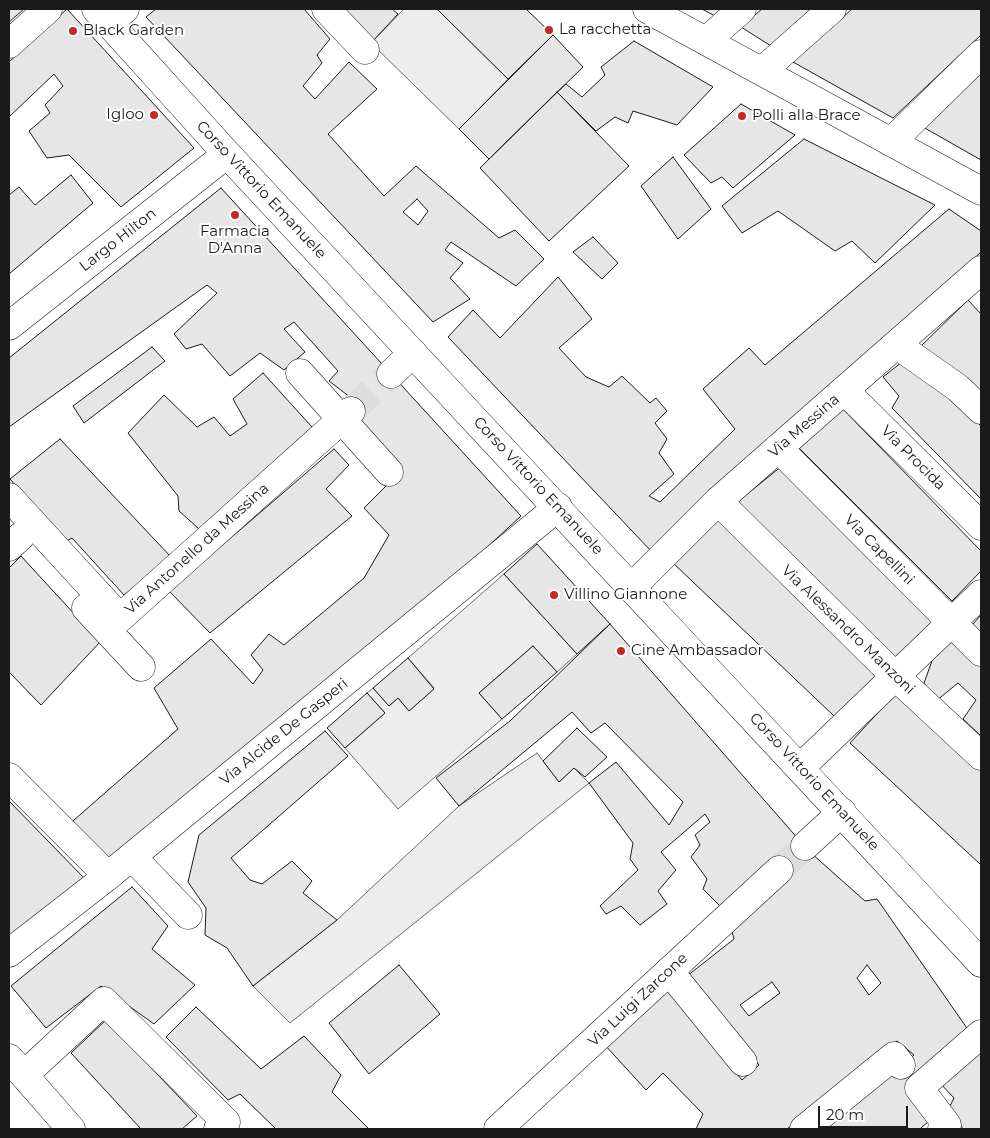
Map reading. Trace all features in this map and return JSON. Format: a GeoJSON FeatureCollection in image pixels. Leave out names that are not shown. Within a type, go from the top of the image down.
{"type":"FeatureCollection","features":[{"type":"Feature","properties":{"kind":"street"},"geometry":{"type":"LineString","coordinates":[[9,44],[48,9]]}},
{"type":"Feature","properties":{"kind":"street"},"geometry":{"type":"LineString","coordinates":[[326,9],[365,50]]}},
{"type":"Feature","properties":{"kind":"street"},"geometry":{"type":"LineString","coordinates":[[647,9],[981,191]]}},
{"type":"Feature","properties":{"kind":"street"},"geometry":{"type":"LineString","coordinates":[[706,41],[742,9]]}},
{"type":"Feature","properties":{"kind":"street"},"geometry":{"type":"LineString","coordinates":[[762,71],[832,9]]}},
{"type":"Feature","properties":{"kind":"street","name":"Corso Vittorio Emanuele"},"geometry":{"type":"LineString","coordinates":[[110,13],[227,154],[801,767],[981,963]]}},
{"type":"Feature","properties":{"kind":"street"},"geometry":{"type":"LineString","coordinates":[[890,142],[981,54]]}},
{"type":"Feature","properties":{"kind":"street","name":"Largo Hilton"},"geometry":{"type":"LineString","coordinates":[[9,326],[227,154]]}},
{"type":"Feature","properties":{"kind":"street","name":"Via Messina"},"geometry":{"type":"LineString","coordinates":[[632,588],[718,501],[897,345],[977,283]]}},
{"type":"Feature","properties":{"kind":"street"},"geometry":{"type":"LineString","coordinates":[[897,345],[958,388],[981,410]]}},
{"type":"Feature","properties":{"kind":"street"},"geometry":{"type":"LineString","coordinates":[[391,374],[413,353]]}},
{"type":"Feature","properties":{"kind":"street"},"geometry":{"type":"LineString","coordinates":[[300,373],[346,415],[389,472]]}},
{"type":"Feature","properties":{"kind":"street","name":"Via Procida"},"geometry":{"type":"LineString","coordinates":[[844,390],[981,526]]}},
{"type":"Feature","properties":{"kind":"street","name":"Via Antonello da Messina"},"geometry":{"type":"LineString","coordinates":[[9,497],[120,618],[346,415]]}},
{"type":"Feature","properties":{"kind":"street","name":"Via Capellini"},"geometry":{"type":"LineString","coordinates":[[778,448],[981,652]]}},
{"type":"Feature","properties":{"kind":"street","name":"Via Alessandro Manzoni"},"geometry":{"type":"LineString","coordinates":[[718,501],[896,677],[981,756]]}},
{"type":"Feature","properties":{"kind":"street","name":"Via Alcide De Gasperi"},"geometry":{"type":"LineString","coordinates":[[9,954],[132,857],[558,507]]}},
{"type":"Feature","properties":{"kind":"street"},"geometry":{"type":"LineString","coordinates":[[12,536],[141,667]]}},
{"type":"Feature","properties":{"kind":"street"},"geometry":{"type":"LineString","coordinates":[[801,767],[981,594]]}},
{"type":"Feature","properties":{"kind":"street"},"geometry":{"type":"LineString","coordinates":[[9,777],[108,876]]}},
{"type":"Feature","properties":{"kind":"street"},"geometry":{"type":"LineString","coordinates":[[805,846],[842,812]]}},
{"type":"Feature","properties":{"kind":"street"},"geometry":{"type":"LineString","coordinates":[[132,857],[188,915]]}},
{"type":"Feature","properties":{"kind":"street","name":"Via Luigi Zarcone"},"geometry":{"type":"LineString","coordinates":[[498,1129],[779,870]]}},
{"type":"Feature","properties":{"kind":"street"},"geometry":{"type":"LineString","coordinates":[[669,971],[743,1062]]}},
{"type":"Feature","properties":{"kind":"street"},"geometry":{"type":"LineString","coordinates":[[71,1129],[16,1067],[104,1001],[226,1122],[218,1129]]}},
{"type":"Feature","properties":{"kind":"street"},"geometry":{"type":"LineString","coordinates":[[804,1129],[981,1034]]}},
{"type":"Feature","properties":{"kind":"street"},"geometry":{"type":"LineString","coordinates":[[907,1073],[947,1124],[942,1129]]}},
{"type":"Feature","properties":{"kind":"shaded area"},"geometry":{"type":"Polygon","coordinates":[[[404,9],[437,9],[508,79],[459,129],[371,43],[404,9]]]}},
{"type":"Feature","properties":{"kind":"shaded area"},"geometry":{"type":"Polygon","coordinates":[[[504,574],[577,654],[557,672],[533,646],[479,693],[502,719],[398,809],[345,748],[385,713],[367,693],[373,688],[389,706],[398,698],[409,711],[434,688],[408,658],[504,574]]]}},
{"type":"Feature","properties":{"kind":"shaded area"},"geometry":{"type":"Polygon","coordinates":[[[537,753],[559,782],[574,768],[589,783],[290,1023],[253,986],[337,920],[459,806],[537,753]]]}},
{"type":"Feature","properties":{"kind":"building"},"geometry":{"type":"Polygon","coordinates":[[[9,9],[24,9],[9,22],[9,9]]]}},
{"type":"Feature","properties":{"kind":"building"},"geometry":{"type":"Polygon","coordinates":[[[67,9],[194,148],[121,207],[69,155],[47,158],[29,131],[50,113],[45,105],[63,86],[54,74],[9,117],[9,62],[67,9]]]}},
{"type":"Feature","properties":{"kind":"building"},"geometry":{"type":"Polygon","coordinates":[[[156,9],[304,9],[330,39],[317,55],[322,63],[303,86],[315,99],[349,62],[377,89],[328,134],[384,196],[416,166],[499,238],[515,230],[544,259],[516,286],[451,242],[445,250],[463,263],[450,278],[470,299],[433,322],[146,17],[156,9]],[[417,199],[403,212],[418,225],[428,211],[417,199]]]}},
{"type":"Feature","properties":{"kind":"building"},"geometry":{"type":"Polygon","coordinates":[[[336,9],[392,9],[398,14],[371,43],[336,9]]]}},
{"type":"Feature","properties":{"kind":"building"},"geometry":{"type":"Polygon","coordinates":[[[437,9],[526,9],[553,35],[508,79],[437,9]]]}},
{"type":"Feature","properties":{"kind":"building"},"geometry":{"type":"Polygon","coordinates":[[[702,9],[722,9],[715,16],[702,9]]]}},
{"type":"Feature","properties":{"kind":"building"},"geometry":{"type":"Polygon","coordinates":[[[762,9],[811,9],[771,46],[741,27],[762,9]]]}},
{"type":"Feature","properties":{"kind":"building"},"geometry":{"type":"Polygon","coordinates":[[[852,9],[981,9],[981,35],[893,118],[793,62],[852,9]]]}},
{"type":"Feature","properties":{"kind":"building"},"geometry":{"type":"Polygon","coordinates":[[[553,35],[583,67],[489,159],[459,129],[553,35]]]}},
{"type":"Feature","properties":{"kind":"building"},"geometry":{"type":"Polygon","coordinates":[[[634,41],[713,87],[677,125],[633,111],[628,123],[615,117],[596,131],[557,92],[566,84],[582,97],[605,75],[601,67],[634,41]]]}},
{"type":"Feature","properties":{"kind":"building"},"geometry":{"type":"Polygon","coordinates":[[[981,69],[981,160],[923,127],[981,69]]]}},
{"type":"Feature","properties":{"kind":"building"},"geometry":{"type":"Polygon","coordinates":[[[557,92],[629,166],[549,241],[480,168],[557,92]]]}},
{"type":"Feature","properties":{"kind":"building"},"geometry":{"type":"Polygon","coordinates":[[[741,104],[795,135],[733,188],[722,177],[711,183],[684,155],[741,104]]]}},
{"type":"Feature","properties":{"kind":"building"},"geometry":{"type":"Polygon","coordinates":[[[804,139],[935,205],[875,263],[852,241],[835,251],[778,211],[742,233],[722,206],[804,139]]]}},
{"type":"Feature","properties":{"kind":"building"},"geometry":{"type":"Polygon","coordinates":[[[673,157],[711,209],[678,239],[641,186],[673,157]]]}},
{"type":"Feature","properties":{"kind":"building"},"geometry":{"type":"Polygon","coordinates":[[[71,175],[93,203],[9,274],[9,195],[19,187],[35,205],[71,175]]]}},
{"type":"Feature","properties":{"kind":"building"},"geometry":{"type":"Polygon","coordinates":[[[221,188],[521,516],[392,635],[106,869],[66,827],[178,729],[154,688],[211,639],[253,684],[263,670],[251,655],[269,634],[284,645],[364,578],[389,535],[364,508],[396,476],[347,417],[359,404],[329,381],[338,371],[294,322],[284,329],[305,352],[284,370],[260,353],[230,376],[202,344],[186,349],[174,334],[217,293],[207,285],[9,427],[9,358],[221,188]]]}},
{"type":"Feature","properties":{"kind":"building"},"geometry":{"type":"Polygon","coordinates":[[[949,209],[981,231],[981,252],[652,552],[448,337],[473,310],[500,338],[558,277],[592,319],[559,348],[586,377],[609,387],[622,376],[650,403],[656,398],[667,411],[655,423],[667,439],[659,453],[674,474],[649,496],[660,502],[735,429],[703,389],[749,348],[765,365],[949,209]]]}},
{"type":"Feature","properties":{"kind":"building"},"geometry":{"type":"Polygon","coordinates":[[[593,237],[618,263],[602,279],[573,252],[593,237]]]}},
{"type":"Feature","properties":{"kind":"building"},"geometry":{"type":"Polygon","coordinates":[[[968,300],[981,314],[981,395],[920,347],[968,300]]]}},
{"type":"Feature","properties":{"kind":"building"},"geometry":{"type":"Polygon","coordinates":[[[152,347],[165,361],[84,423],[73,406],[152,347]]]}},
{"type":"Feature","properties":{"kind":"building"},"geometry":{"type":"Polygon","coordinates":[[[902,362],[948,394],[981,426],[981,499],[892,408],[899,396],[883,377],[902,362]]]}},
{"type":"Feature","properties":{"kind":"building"},"geometry":{"type":"Polygon","coordinates":[[[263,373],[312,427],[199,529],[179,511],[178,496],[128,433],[164,395],[197,427],[214,417],[230,436],[247,424],[233,399],[263,373]]]}},
{"type":"Feature","properties":{"kind":"building"},"geometry":{"type":"Polygon","coordinates":[[[840,406],[981,551],[981,571],[952,601],[798,447],[840,406]]]}},
{"type":"Feature","properties":{"kind":"building"},"geometry":{"type":"Polygon","coordinates":[[[60,439],[171,557],[124,595],[72,538],[65,542],[10,479],[60,439]]]}},
{"type":"Feature","properties":{"kind":"building"},"geometry":{"type":"Polygon","coordinates":[[[334,449],[349,465],[326,489],[352,516],[210,633],[169,591],[334,449]]]}},
{"type":"Feature","properties":{"kind":"building"},"geometry":{"type":"Polygon","coordinates":[[[782,466],[936,623],[897,661],[736,503],[782,466]]]}},
{"type":"Feature","properties":{"kind":"building"},"geometry":{"type":"Polygon","coordinates":[[[721,516],[882,680],[834,716],[673,563],[721,516]]]}},
{"type":"Feature","properties":{"kind":"building","name":"Villino Giannone"},"geometry":{"type":"Polygon","coordinates":[[[537,544],[610,624],[577,654],[504,574],[537,544]]]}},
{"type":"Feature","properties":{"kind":"building"},"geometry":{"type":"Polygon","coordinates":[[[21,556],[100,642],[41,705],[9,672],[9,568],[21,556]]]}},
{"type":"Feature","properties":{"kind":"building"},"geometry":{"type":"Polygon","coordinates":[[[981,615],[981,633],[972,625],[981,615]]]}},
{"type":"Feature","properties":{"kind":"building"},"geometry":{"type":"Polygon","coordinates":[[[610,624],[800,841],[724,910],[703,889],[707,879],[691,857],[700,845],[695,835],[710,822],[705,814],[661,852],[676,870],[658,891],[667,904],[640,925],[621,906],[606,914],[600,906],[638,870],[630,859],[633,843],[589,783],[616,762],[669,825],[683,802],[605,723],[591,733],[572,712],[459,806],[436,778],[510,721],[610,624]]]}},
{"type":"Feature","properties":{"kind":"building"},"geometry":{"type":"Polygon","coordinates":[[[956,638],[981,663],[981,736],[963,719],[976,700],[958,683],[936,701],[924,683],[933,658],[956,638]]]}},
{"type":"Feature","properties":{"kind":"building"},"geometry":{"type":"Polygon","coordinates":[[[533,646],[557,672],[502,719],[479,693],[533,646]]]}},
{"type":"Feature","properties":{"kind":"building"},"geometry":{"type":"Polygon","coordinates":[[[408,658],[434,689],[409,711],[398,698],[389,706],[373,688],[408,658]]]}},
{"type":"Feature","properties":{"kind":"building"},"geometry":{"type":"Polygon","coordinates":[[[899,690],[981,770],[981,865],[850,743],[899,690]]]}},
{"type":"Feature","properties":{"kind":"building"},"geometry":{"type":"Polygon","coordinates":[[[367,693],[385,713],[345,748],[327,728],[367,693]]]}},
{"type":"Feature","properties":{"kind":"building"},"geometry":{"type":"Polygon","coordinates":[[[577,728],[607,757],[585,777],[574,768],[559,782],[543,761],[577,728]]]}},
{"type":"Feature","properties":{"kind":"building"},"geometry":{"type":"Polygon","coordinates":[[[325,731],[348,756],[231,858],[250,880],[262,884],[292,861],[312,881],[303,893],[337,920],[253,986],[227,948],[205,935],[206,908],[188,882],[199,835],[325,731]]]}},
{"type":"Feature","properties":{"kind":"building"},"geometry":{"type":"Polygon","coordinates":[[[9,801],[87,881],[9,944],[9,801]]]}},
{"type":"Feature","properties":{"kind":"building"},"geometry":{"type":"Polygon","coordinates":[[[800,841],[811,853],[786,877],[774,865],[800,841]]]}},
{"type":"Feature","properties":{"kind":"building"},"geometry":{"type":"Polygon","coordinates":[[[811,853],[865,901],[877,899],[969,1031],[907,1088],[930,1120],[920,1129],[824,1129],[914,1055],[897,1041],[787,1129],[696,1129],[703,1114],[663,1073],[646,1090],[604,1044],[666,984],[742,1080],[759,1065],[687,976],[734,939],[731,928],[811,853]],[[867,965],[857,978],[869,995],[881,983],[867,965]],[[772,982],[740,1005],[749,1016],[780,993],[772,982]]]}},
{"type":"Feature","properties":{"kind":"building"},"geometry":{"type":"Polygon","coordinates":[[[132,887],[168,926],[152,949],[195,985],[154,1024],[101,986],[46,1028],[11,986],[132,887]]]}},
{"type":"Feature","properties":{"kind":"building"},"geometry":{"type":"Polygon","coordinates":[[[399,965],[440,1014],[369,1074],[329,1023],[399,965]]]}},
{"type":"Feature","properties":{"kind":"building"},"geometry":{"type":"Polygon","coordinates":[[[196,1007],[261,1069],[304,1036],[341,1075],[332,1092],[369,1129],[276,1129],[240,1094],[228,1100],[166,1037],[196,1007]]]}},
{"type":"Feature","properties":{"kind":"building"},"geometry":{"type":"Polygon","coordinates":[[[106,1020],[197,1116],[182,1129],[141,1129],[71,1053],[106,1020]]]}},
{"type":"Feature","properties":{"kind":"building"},"geometry":{"type":"Polygon","coordinates":[[[981,1045],[981,1129],[963,1129],[949,1108],[954,1098],[937,1080],[981,1045]]]}},
{"type":"Feature","properties":{"kind":"tunnel"},"geometry":{"type":"LineString","coordinates":[[351,411],[391,374]]}},
{"type":"Feature","properties":{"kind":"tunnel"},"geometry":{"type":"LineString","coordinates":[[779,870],[805,846]]}},
{"type":"Feature","properties":{"kind":"place","name":"La racchetta"},"geometry":{"type":"Point","coordinates":[549,30]}},
{"type":"Feature","properties":{"kind":"place","name":"Black Garden"},"geometry":{"type":"Point","coordinates":[73,31]}},
{"type":"Feature","properties":{"kind":"place","name":"Igloo"},"geometry":{"type":"Point","coordinates":[154,115]}},
{"type":"Feature","properties":{"kind":"place","name":"Polli alla Brace"},"geometry":{"type":"Point","coordinates":[742,116]}},
{"type":"Feature","properties":{"kind":"place","name":"Farmacia D'Anna"},"geometry":{"type":"Point","coordinates":[235,215]}},
{"type":"Feature","properties":{"kind":"place","name":"Villino Giannone"},"geometry":{"type":"Point","coordinates":[554,595]}},
{"type":"Feature","properties":{"kind":"place","name":"Cine Ambassador"},"geometry":{"type":"Point","coordinates":[621,651]}}]}
